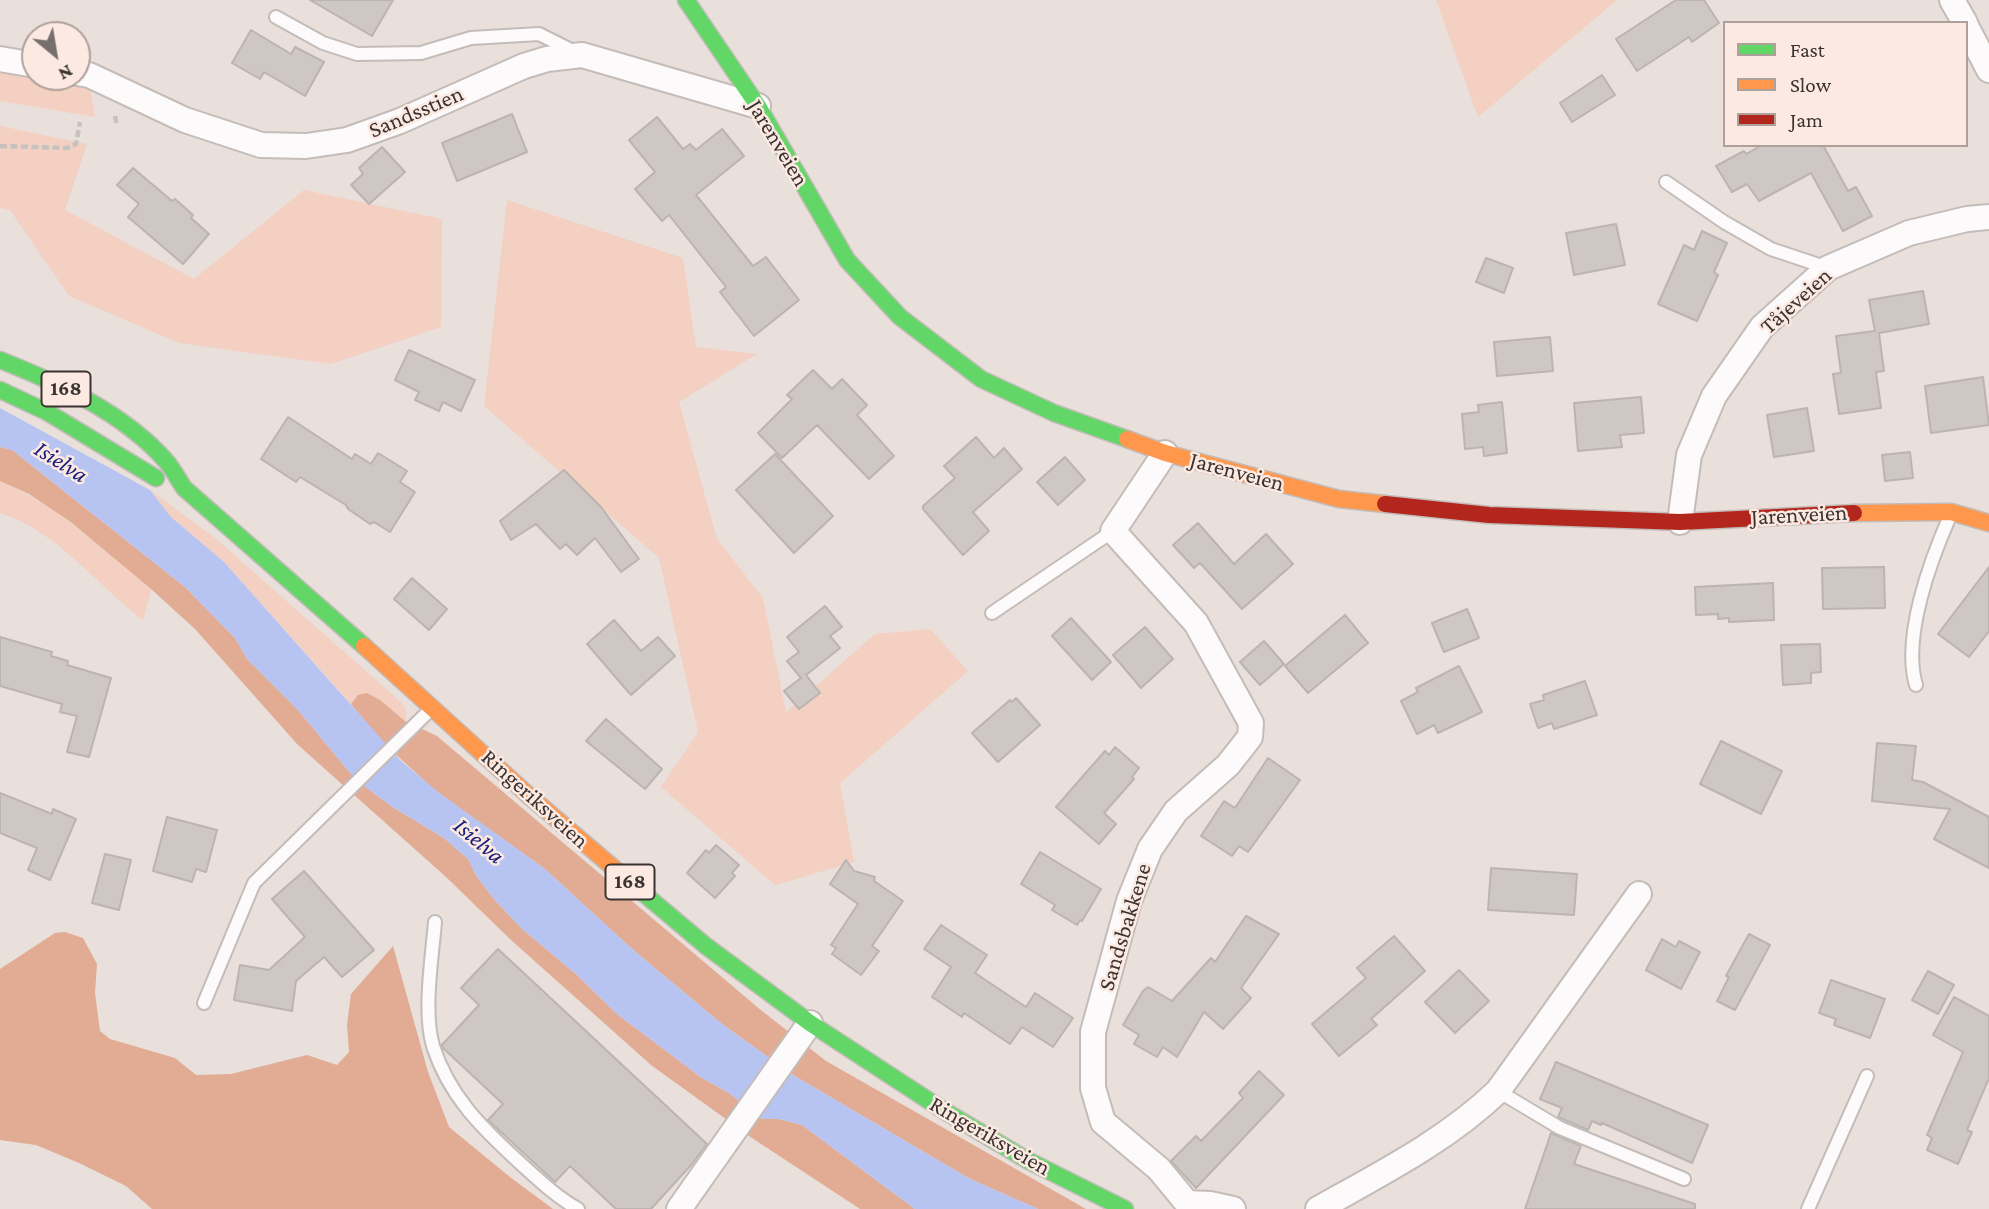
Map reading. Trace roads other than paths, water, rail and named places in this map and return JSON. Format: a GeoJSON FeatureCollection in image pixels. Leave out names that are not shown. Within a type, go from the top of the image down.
{"type":"FeatureCollection","features":[{"type":"Feature","properties":{"kind":"main road","name":"Jarenveien"},"geometry":{"type":"LineString","coordinates":[[686,0],[758,106],[847,260],[900,317],[981,379],[1054,413],[1166,453],[1339,499],[1489,515],[1680,522],[1866,512],[1951,512],[1989,523]]}},
{"type":"Feature","properties":{"kind":"main road","name":"Ringeriksveien"},"geometry":{"type":"LineString","coordinates":[[0,359],[64,388],[126,428],[164,458],[184,488],[433,707],[527,794],[695,938],[810,1023],[943,1110],[1027,1160],[1125,1209]]}},
{"type":"Feature","properties":{"kind":"main road","name":"Ringeriksveien"},"geometry":{"type":"LineString","coordinates":[[0,390],[79,431],[150,476],[184,488]]}},
{"type":"Feature","properties":{"kind":"street"},"geometry":{"type":"LineString","coordinates":[[1952,0],[1967,21]]}},
{"type":"Feature","properties":{"kind":"street"},"geometry":{"type":"LineString","coordinates":[[1973,30],[1989,70]]}},
{"type":"Feature","properties":{"kind":"street","name":"Sandsstien"},"geometry":{"type":"LineString","coordinates":[[91,76],[185,120],[261,145],[306,146],[347,141],[400,121],[524,66],[547,59],[582,55],[758,106]]}},
{"type":"Feature","properties":{"kind":"street"},"geometry":{"type":"LineString","coordinates":[[0,59],[21,63]]}},
{"type":"Feature","properties":{"kind":"street","name":"Tåjeveien"},"geometry":{"type":"LineString","coordinates":[[1680,522],[1689,454],[1714,396],[1762,327],[1828,268],[1909,233],[1967,219],[1989,217]]}},
{"type":"Feature","properties":{"kind":"street"},"geometry":{"type":"LineString","coordinates":[[1113,531],[1166,453]]}},
{"type":"Feature","properties":{"kind":"street","name":"Sandsbakkene"},"geometry":{"type":"LineString","coordinates":[[1113,531],[1196,623],[1251,723],[1250,737],[1228,765],[1177,810],[1150,849],[1129,901],[1093,1032],[1093,1088],[1103,1122],[1159,1170],[1187,1203],[1233,1209]]}},
{"type":"Feature","properties":{"kind":"street"},"geometry":{"type":"LineString","coordinates":[[1318,1209],[1409,1158],[1475,1113],[1497,1091],[1639,894]]}},
{"type":"Feature","properties":{"kind":"street"},"geometry":{"type":"LineString","coordinates":[[684,1207],[743,1116],[810,1023]]}},
{"type":"Feature","properties":{"kind":"lane"},"geometry":{"type":"LineString","coordinates":[[275,17],[323,43],[357,54],[421,53],[471,38],[539,34],[582,55]]}},
{"type":"Feature","properties":{"kind":"lane"},"geometry":{"type":"LineString","coordinates":[[1666,182],[1724,222],[1771,249],[1828,268]]}},
{"type":"Feature","properties":{"kind":"lane"},"geometry":{"type":"LineString","coordinates":[[1916,685],[1912,671],[1913,630],[1939,540],[1951,512]]}},
{"type":"Feature","properties":{"kind":"lane"},"geometry":{"type":"LineString","coordinates":[[992,613],[1113,531]]}},
{"type":"Feature","properties":{"kind":"lane"},"geometry":{"type":"LineString","coordinates":[[204,1003],[254,883],[433,707]]}},
{"type":"Feature","properties":{"kind":"lane"},"geometry":{"type":"LineString","coordinates":[[435,922],[429,1004],[432,1045],[452,1089],[479,1125],[557,1197],[578,1209]]}},
{"type":"Feature","properties":{"kind":"lane"},"geometry":{"type":"LineString","coordinates":[[1808,1209],[1867,1076]]}},
{"type":"Feature","properties":{"kind":"lane"},"geometry":{"type":"LineString","coordinates":[[1497,1091],[1560,1128],[1684,1179]]}},
{"type":"Feature","properties":{"kind":"water","name":"Isielva"},"geometry":{"type":"Polygon","coordinates":[[[0,408],[150,490],[171,517],[224,562],[400,760],[438,792],[545,869],[632,949],[722,1024],[793,1075],[970,1179],[1038,1209],[915,1209],[802,1125],[779,1119],[763,1119],[729,1093],[702,1078],[617,1014],[577,975],[521,928],[477,877],[468,859],[444,838],[391,806],[355,779],[298,710],[247,659],[235,638],[185,587],[12,450],[0,447],[0,408]]]}}]}
